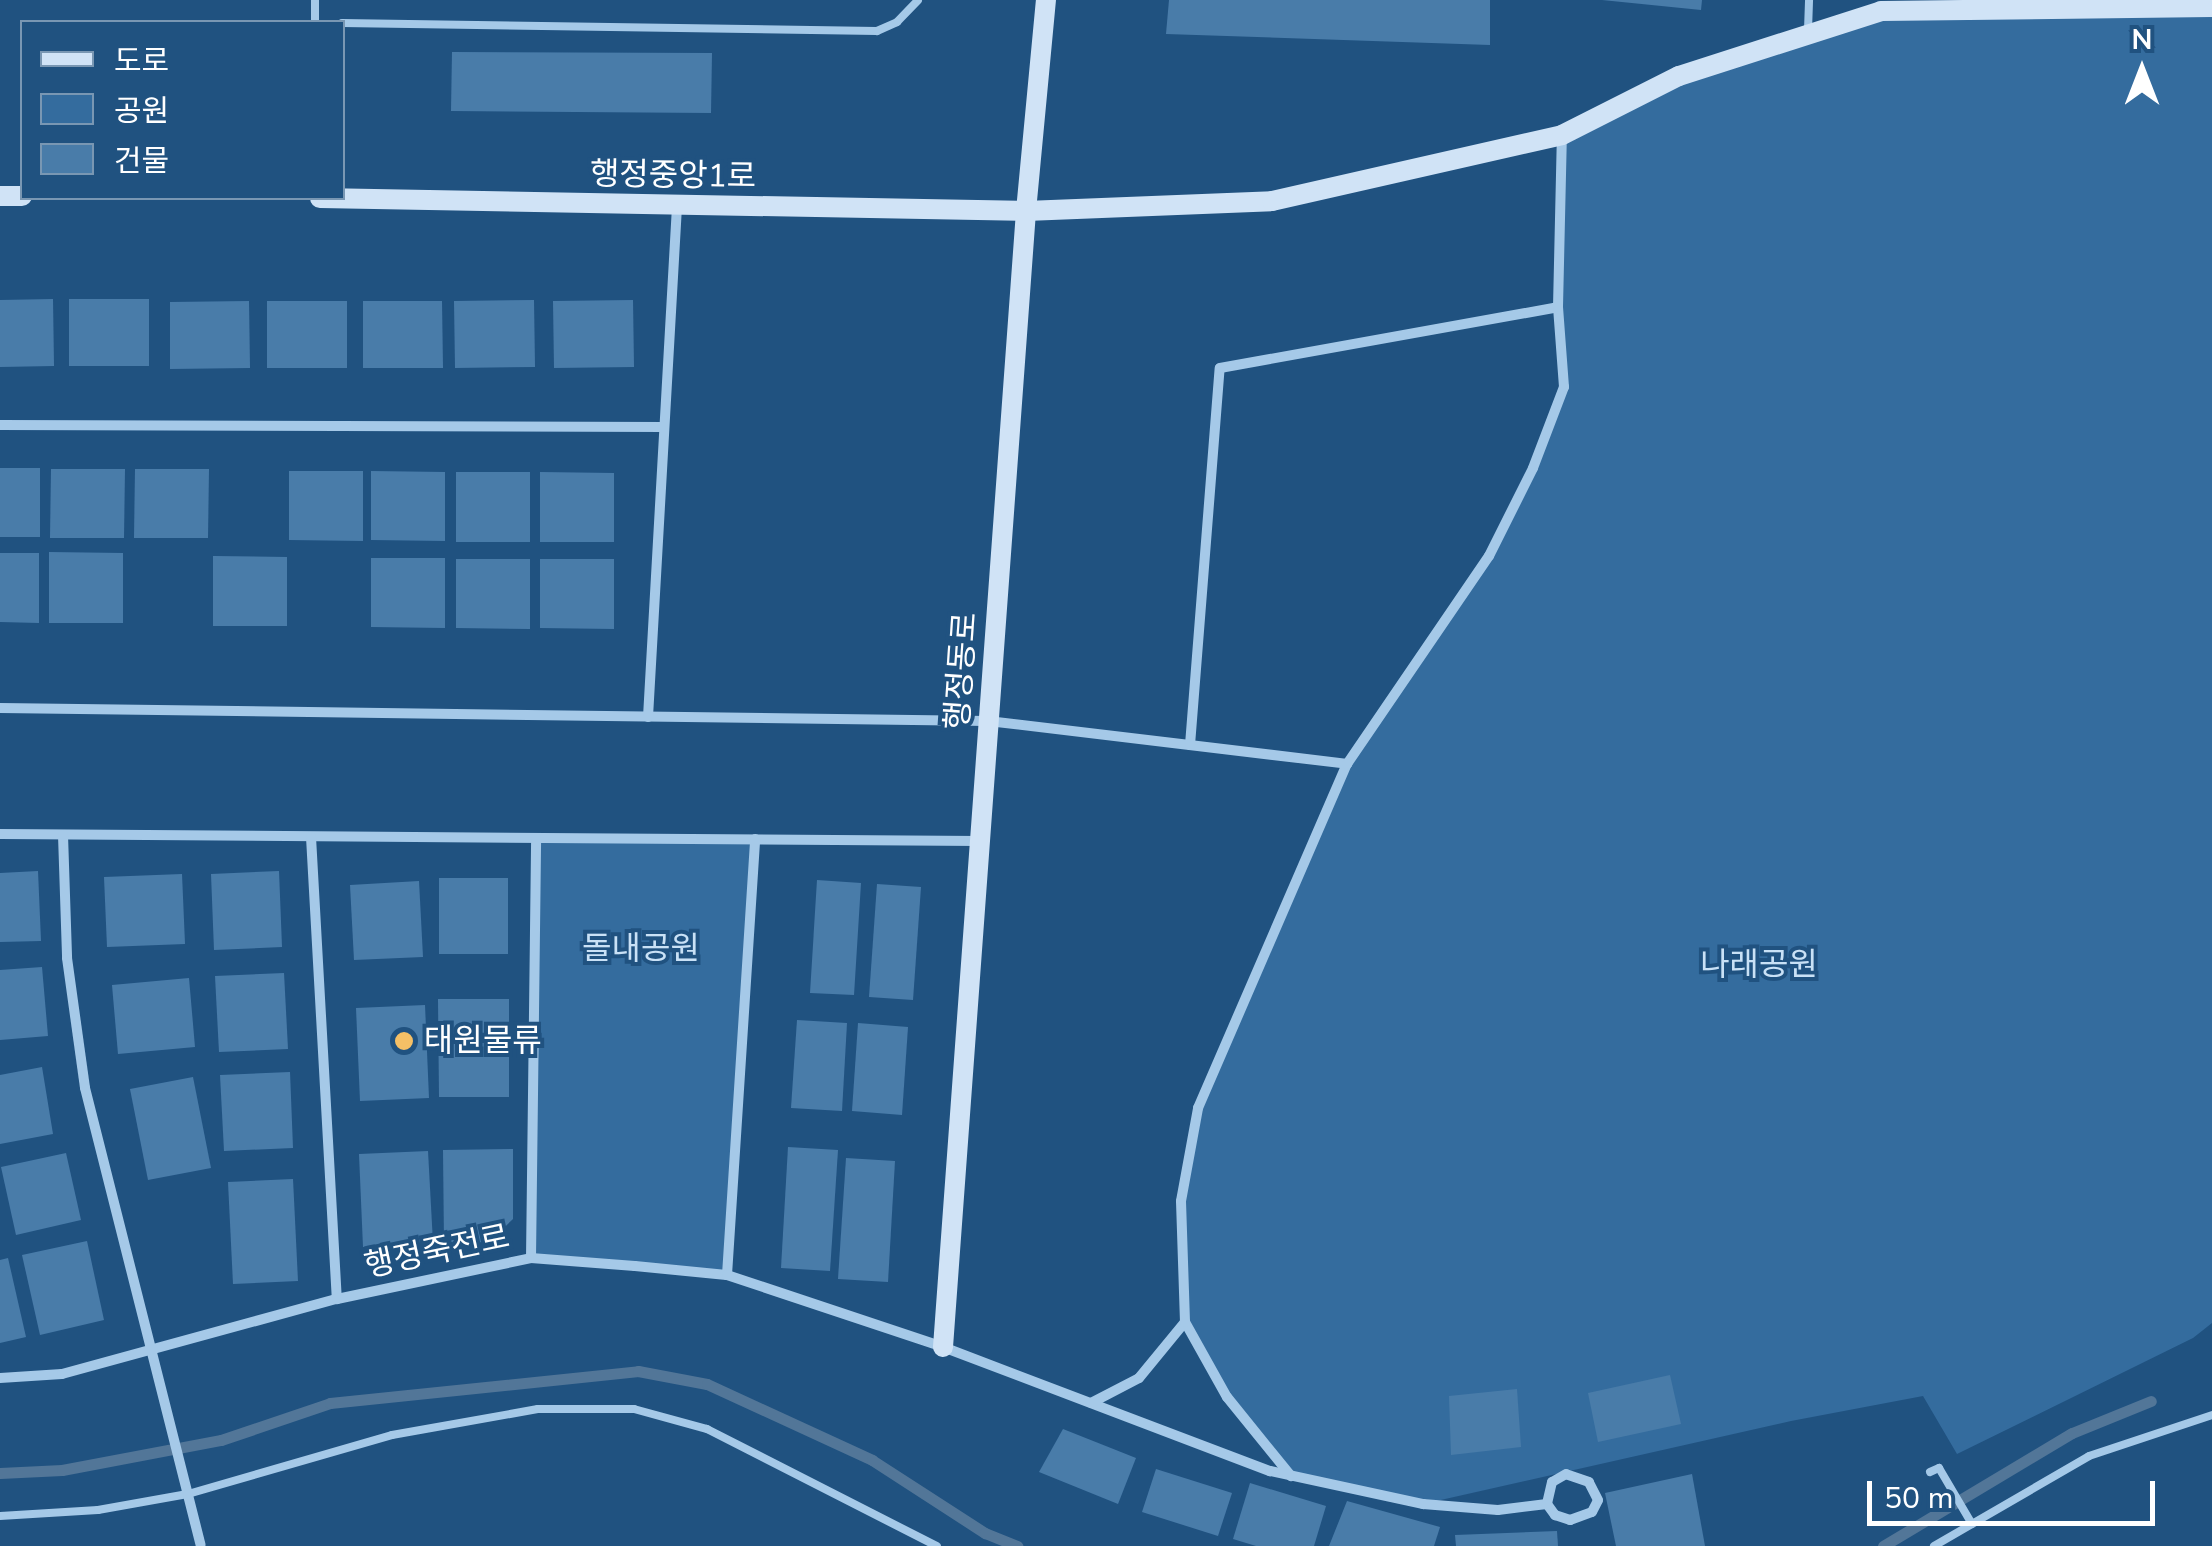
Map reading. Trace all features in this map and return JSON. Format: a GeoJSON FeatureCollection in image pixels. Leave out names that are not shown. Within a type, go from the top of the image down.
{"type":"FeatureCollection","features":[{"type":"Feature","properties":{"kind":"street","name":"행정동로"},"geometry":{"type":"LineString","coordinates":[[944,1347],[1026,211],[1046,0]]}},
{"type":"Feature","properties":{"kind":"street","name":"행정중앙1로"},"geometry":{"type":"LineString","coordinates":[[345,199],[1026,211],[1272,201],[1562,135],[1679,76],[1882,11],[2212,7]]}},
{"type":"Feature","properties":{"kind":"street"},"geometry":{"type":"LineString","coordinates":[[1292,1476],[1227,1397],[1185,1322],[1181,1201],[1198,1108],[1347,764],[1489,556],[1533,468],[1564,387],[1558,307],[1562,135]]}},
{"type":"Feature","properties":{"kind":"street"},"geometry":{"type":"LineString","coordinates":[[648,717],[677,207]]}},
{"type":"Feature","properties":{"kind":"street"},"geometry":{"type":"LineString","coordinates":[[1190,745],[1220,368],[1558,307]]}},
{"type":"Feature","properties":{"kind":"street"},"geometry":{"type":"LineString","coordinates":[[0,425],[664,427]]}},
{"type":"Feature","properties":{"kind":"street"},"geometry":{"type":"LineString","coordinates":[[0,708],[988,721],[1347,764]]}},
{"type":"Feature","properties":{"kind":"street"},"geometry":{"type":"LineString","coordinates":[[0,834],[980,840]]}},
{"type":"Feature","properties":{"kind":"street"},"geometry":{"type":"LineString","coordinates":[[63,835],[67,958],[85,1088],[201,1546]]}},
{"type":"Feature","properties":{"kind":"street"},"geometry":{"type":"LineString","coordinates":[[311,837],[337,1299]]}},
{"type":"Feature","properties":{"kind":"street"},"geometry":{"type":"LineString","coordinates":[[530,1258],[536,838]]}},
{"type":"Feature","properties":{"kind":"street"},"geometry":{"type":"LineString","coordinates":[[727,1275],[754,839]]}},
{"type":"Feature","properties":{"kind":"street","name":"행정죽전로"},"geometry":{"type":"LineString","coordinates":[[0,1378],[62,1374],[337,1299],[530,1258],[727,1275],[944,1347],[1292,1476],[1422,1504],[1498,1510],[1547,1504]]}},
{"type":"Feature","properties":{"kind":"street"},"geometry":{"type":"LineString","coordinates":[[1091,1403],[1139,1378],[1185,1322]]}},
{"type":"Feature","properties":{"kind":"street"},"geometry":{"type":"LineString","coordinates":[[1566,1474],[1589,1482],[1598,1500],[1592,1512],[1578,1519],[1555,1515],[1547,1504],[1552,1482],[1566,1474]]}},
{"type":"Feature","properties":{"kind":"lane"},"geometry":{"type":"LineString","coordinates":[[345,23],[877,31],[897,22],[918,0]]}},
{"type":"Feature","properties":{"kind":"lane"},"geometry":{"type":"LineString","coordinates":[[1808,32],[1809,0]]}},
{"type":"Feature","properties":{"kind":"lane"},"geometry":{"type":"LineString","coordinates":[[0,1516],[98,1510],[188,1494],[392,1435],[538,1409],[634,1409],[707,1430],[937,1546]]}},
{"type":"Feature","properties":{"kind":"lane"},"geometry":{"type":"LineString","coordinates":[[1934,1546],[2006,1508],[2089,1456],[2212,1415]]}},
{"type":"Feature","properties":{"kind":"lane"},"geometry":{"type":"LineString","coordinates":[[1930,1472],[1939,1468],[1972,1524]]}},
{"type":"Feature","properties":{"kind":"green space","name":"나래공원"},"geometry":{"type":"Polygon","coordinates":[[[2212,7],[2212,1323],[2193,1338],[1957,1454],[1923,1396],[1791,1421],[1423,1504],[1291,1476],[1227,1397],[1185,1322],[1181,1201],[1198,1108],[1347,764],[1489,556],[1564,387],[1558,307],[1562,135],[1679,76],[1881,11],[2212,7]]]}},
{"type":"Feature","properties":{"kind":"green space","name":"돌내공원"},"geometry":{"type":"Polygon","coordinates":[[[536,838],[755,839],[727,1275],[531,1258],[536,838]]]}},
{"type":"Feature","properties":{"kind":"building"},"geometry":{"type":"Polygon","coordinates":[[[1169,0],[1490,0],[1490,45],[1166,34],[1169,0]]]}},
{"type":"Feature","properties":{"kind":"building"},"geometry":{"type":"Polygon","coordinates":[[[1602,0],[1702,0],[1701,10],[1602,0]]]}},
{"type":"Feature","properties":{"kind":"building"},"geometry":{"type":"Polygon","coordinates":[[[452,52],[712,53],[711,113],[451,111],[452,52]]]}},
{"type":"Feature","properties":{"kind":"building"},"geometry":{"type":"Polygon","coordinates":[[[53,299],[54,366],[0,367],[0,300],[53,299]]]}},
{"type":"Feature","properties":{"kind":"building"},"geometry":{"type":"Polygon","coordinates":[[[69,299],[149,299],[149,366],[69,366],[69,299]]]}},
{"type":"Feature","properties":{"kind":"building"},"geometry":{"type":"Polygon","coordinates":[[[534,300],[535,367],[455,368],[454,301],[534,300]]]}},
{"type":"Feature","properties":{"kind":"building"},"geometry":{"type":"Polygon","coordinates":[[[633,300],[634,367],[554,368],[553,301],[633,300]]]}},
{"type":"Feature","properties":{"kind":"building"},"geometry":{"type":"Polygon","coordinates":[[[249,301],[250,368],[170,369],[170,302],[249,301]]]}},
{"type":"Feature","properties":{"kind":"building"},"geometry":{"type":"Polygon","coordinates":[[[267,301],[347,301],[347,368],[267,368],[267,301]]]}},
{"type":"Feature","properties":{"kind":"building"},"geometry":{"type":"Polygon","coordinates":[[[363,301],[442,301],[443,368],[363,368],[363,301]]]}},
{"type":"Feature","properties":{"kind":"building"},"geometry":{"type":"Polygon","coordinates":[[[0,468],[40,468],[40,537],[0,537],[0,468]]]}},
{"type":"Feature","properties":{"kind":"building"},"geometry":{"type":"Polygon","coordinates":[[[51,469],[125,469],[124,538],[50,538],[51,469]]]}},
{"type":"Feature","properties":{"kind":"building"},"geometry":{"type":"Polygon","coordinates":[[[135,469],[209,469],[208,538],[134,538],[135,469]]]}},
{"type":"Feature","properties":{"kind":"building"},"geometry":{"type":"Polygon","coordinates":[[[289,471],[363,471],[363,541],[289,540],[289,471]]]}},
{"type":"Feature","properties":{"kind":"building"},"geometry":{"type":"Polygon","coordinates":[[[371,471],[445,472],[445,541],[371,540],[371,471]]]}},
{"type":"Feature","properties":{"kind":"building"},"geometry":{"type":"Polygon","coordinates":[[[456,472],[530,472],[530,542],[456,542],[456,472]]]}},
{"type":"Feature","properties":{"kind":"building"},"geometry":{"type":"Polygon","coordinates":[[[540,472],[614,473],[614,542],[540,542],[540,472]]]}},
{"type":"Feature","properties":{"kind":"building"},"geometry":{"type":"Polygon","coordinates":[[[49,552],[123,553],[123,623],[49,623],[49,552]]]}},
{"type":"Feature","properties":{"kind":"building"},"geometry":{"type":"Polygon","coordinates":[[[0,553],[39,553],[39,623],[0,622],[0,553]]]}},
{"type":"Feature","properties":{"kind":"building"},"geometry":{"type":"Polygon","coordinates":[[[213,556],[287,557],[287,626],[213,626],[213,556]]]}},
{"type":"Feature","properties":{"kind":"building"},"geometry":{"type":"Polygon","coordinates":[[[371,558],[445,558],[445,628],[371,627],[371,558]]]}},
{"type":"Feature","properties":{"kind":"building"},"geometry":{"type":"Polygon","coordinates":[[[456,559],[530,559],[530,629],[456,628],[456,559]]]}},
{"type":"Feature","properties":{"kind":"building"},"geometry":{"type":"Polygon","coordinates":[[[540,559],[614,559],[614,629],[540,628],[540,559]]]}},
{"type":"Feature","properties":{"kind":"building"},"geometry":{"type":"Polygon","coordinates":[[[38,871],[41,941],[0,942],[0,873],[38,871]]]}},
{"type":"Feature","properties":{"kind":"building"},"geometry":{"type":"Polygon","coordinates":[[[279,871],[282,947],[214,950],[211,874],[279,871]]]}},
{"type":"Feature","properties":{"kind":"building"},"geometry":{"type":"Polygon","coordinates":[[[182,874],[185,944],[107,947],[104,877],[182,874]]]}},
{"type":"Feature","properties":{"kind":"building"},"geometry":{"type":"Polygon","coordinates":[[[439,878],[508,878],[508,954],[439,954],[439,878]]]}},
{"type":"Feature","properties":{"kind":"building"},"geometry":{"type":"Polygon","coordinates":[[[817,880],[861,883],[854,995],[810,993],[817,880]]]}},
{"type":"Feature","properties":{"kind":"building"},"geometry":{"type":"Polygon","coordinates":[[[419,881],[423,957],[354,960],[350,885],[419,881]]]}},
{"type":"Feature","properties":{"kind":"building"},"geometry":{"type":"Polygon","coordinates":[[[877,884],[921,887],[913,1000],[869,997],[877,884]]]}},
{"type":"Feature","properties":{"kind":"building"},"geometry":{"type":"Polygon","coordinates":[[[42,967],[48,1036],[0,1040],[0,970],[42,967]]]}},
{"type":"Feature","properties":{"kind":"building"},"geometry":{"type":"Polygon","coordinates":[[[284,973],[288,1049],[219,1052],[215,976],[284,973]]]}},
{"type":"Feature","properties":{"kind":"building"},"geometry":{"type":"Polygon","coordinates":[[[189,978],[195,1047],[118,1054],[112,985],[189,978]]]}},
{"type":"Feature","properties":{"kind":"building"},"geometry":{"type":"Polygon","coordinates":[[[438,999],[509,999],[509,1097],[439,1097],[438,999]]]}},
{"type":"Feature","properties":{"kind":"building"},"geometry":{"type":"Polygon","coordinates":[[[425,1005],[429,1098],[360,1101],[356,1008],[425,1005]]]}},
{"type":"Feature","properties":{"kind":"building"},"geometry":{"type":"Polygon","coordinates":[[[797,1020],[847,1023],[842,1111],[791,1108],[797,1020]]]}},
{"type":"Feature","properties":{"kind":"building"},"geometry":{"type":"Polygon","coordinates":[[[858,1023],[908,1027],[902,1115],[852,1111],[858,1023]]]}},
{"type":"Feature","properties":{"kind":"building"},"geometry":{"type":"Polygon","coordinates":[[[42,1067],[53,1134],[0,1144],[0,1075],[42,1067]]]}},
{"type":"Feature","properties":{"kind":"building"},"geometry":{"type":"Polygon","coordinates":[[[290,1072],[293,1148],[224,1151],[220,1075],[290,1072]]]}},
{"type":"Feature","properties":{"kind":"building"},"geometry":{"type":"Polygon","coordinates":[[[193,1077],[211,1168],[148,1180],[130,1089],[193,1077]]]}},
{"type":"Feature","properties":{"kind":"building"},"geometry":{"type":"Polygon","coordinates":[[[788,1147],[838,1150],[830,1271],[781,1268],[788,1147]]]}},
{"type":"Feature","properties":{"kind":"building"},"geometry":{"type":"Polygon","coordinates":[[[513,1149],[513,1219],[489,1242],[444,1243],[443,1150],[513,1149]]]}},
{"type":"Feature","properties":{"kind":"building"},"geometry":{"type":"Polygon","coordinates":[[[428,1151],[433,1243],[363,1247],[359,1154],[428,1151]]]}},
{"type":"Feature","properties":{"kind":"building"},"geometry":{"type":"Polygon","coordinates":[[[66,1153],[81,1220],[16,1235],[1,1167],[66,1153]]]}},
{"type":"Feature","properties":{"kind":"building"},"geometry":{"type":"Polygon","coordinates":[[[846,1158],[895,1161],[888,1282],[838,1279],[846,1158]]]}},
{"type":"Feature","properties":{"kind":"building"},"geometry":{"type":"Polygon","coordinates":[[[293,1179],[298,1281],[233,1284],[228,1182],[293,1179]]]}},
{"type":"Feature","properties":{"kind":"building"},"geometry":{"type":"Polygon","coordinates":[[[87,1241],[104,1320],[40,1335],[22,1255],[87,1241]]]}},
{"type":"Feature","properties":{"kind":"building"},"geometry":{"type":"Polygon","coordinates":[[[8,1258],[26,1337],[0,1343],[0,1260],[8,1258]]]}},
{"type":"Feature","properties":{"kind":"building"},"geometry":{"type":"Polygon","coordinates":[[[1670,1375],[1681,1424],[1598,1442],[1588,1393],[1670,1375]]]}},
{"type":"Feature","properties":{"kind":"building"},"geometry":{"type":"Polygon","coordinates":[[[1517,1389],[1521,1447],[1451,1455],[1449,1396],[1517,1389]]]}},
{"type":"Feature","properties":{"kind":"building"},"geometry":{"type":"Polygon","coordinates":[[[1063,1429],[1136,1458],[1118,1504],[1039,1472],[1063,1429]]]}},
{"type":"Feature","properties":{"kind":"building"},"geometry":{"type":"Polygon","coordinates":[[[1156,1469],[1232,1493],[1218,1536],[1142,1512],[1156,1469]]]}},
{"type":"Feature","properties":{"kind":"building"},"geometry":{"type":"Polygon","coordinates":[[[1692,1474],[1705,1546],[1616,1546],[1605,1493],[1692,1474]]]}},
{"type":"Feature","properties":{"kind":"building"},"geometry":{"type":"Polygon","coordinates":[[[1250,1483],[1326,1506],[1314,1546],[1256,1546],[1233,1539],[1250,1483]]]}},
{"type":"Feature","properties":{"kind":"building"},"geometry":{"type":"Polygon","coordinates":[[[1347,1501],[1440,1527],[1434,1546],[1329,1546],[1347,1501]]]}},
{"type":"Feature","properties":{"kind":"building"},"geometry":{"type":"Polygon","coordinates":[[[1557,1531],[1558,1546],[1456,1546],[1455,1535],[1557,1531]]]}},
{"type":"Feature","properties":{"kind":"waterway"},"geometry":{"type":"LineString","coordinates":[[0,1473],[62,1470],[221,1440],[330,1403],[638,1371],[707,1384],[872,1460],[985,1533],[1018,1546]]}},
{"type":"Feature","properties":{"kind":"waterway"},"geometry":{"type":"LineString","coordinates":[[1883,1546],[2072,1433],[2151,1401]]}},
{"type":"Feature","properties":{"kind":"place","name":"태원물류"},"geometry":{"type":"Point","coordinates":[404,1041]}}]}
